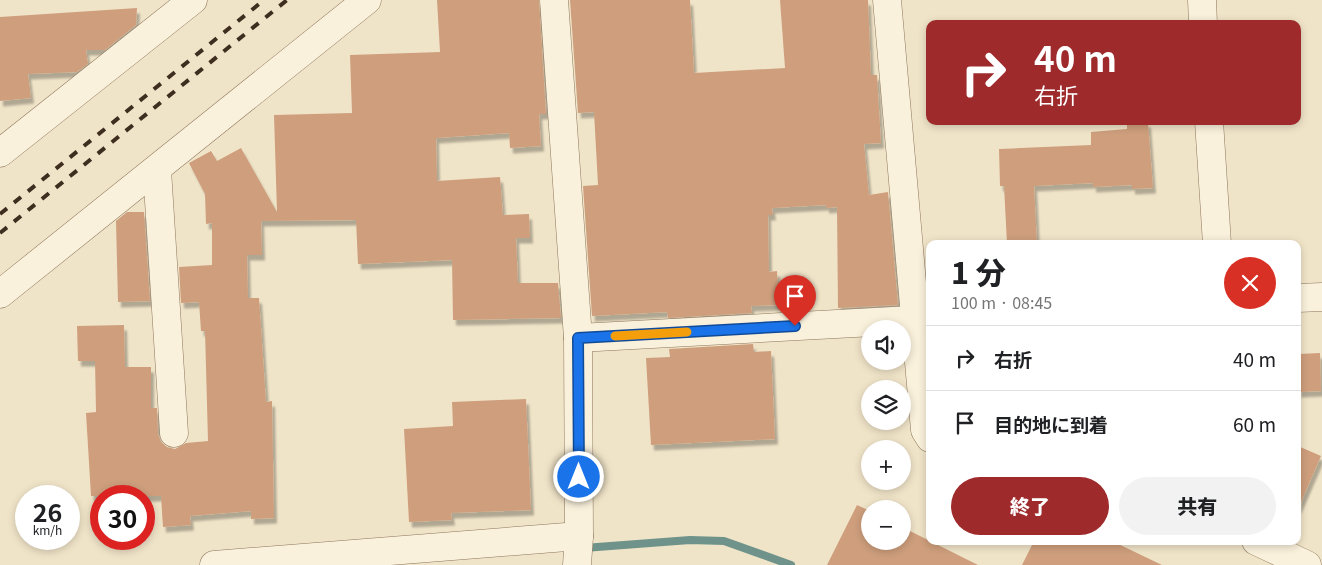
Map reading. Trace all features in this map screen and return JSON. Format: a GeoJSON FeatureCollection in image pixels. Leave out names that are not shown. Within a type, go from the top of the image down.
{"type":"FeatureCollection","features":[{"type":"Feature","properties":{"kind":"street"},"geometry":{"type":"LineString","coordinates":[[0,154],[193,0]]}},
{"type":"Feature","properties":{"kind":"street"},"geometry":{"type":"LineString","coordinates":[[0,294],[367,0]]}},
{"type":"Feature","properties":{"kind":"street"},"geometry":{"type":"LineString","coordinates":[[214,565],[578,553],[578,338],[554,0]]}},
{"type":"Feature","properties":{"kind":"street"},"geometry":{"type":"LineString","coordinates":[[887,0],[922,320],[926,432]]}},
{"type":"Feature","properties":{"kind":"street"},"geometry":{"type":"LineString","coordinates":[[1202,0],[1203,20]]}},
{"type":"Feature","properties":{"kind":"street"},"geometry":{"type":"LineString","coordinates":[[1209,125],[1217,240]]}},
{"type":"Feature","properties":{"kind":"street"},"geometry":{"type":"LineString","coordinates":[[157,170],[174,433]]}},
{"type":"Feature","properties":{"kind":"street"},"geometry":{"type":"LineString","coordinates":[[1301,298],[1322,297]]}},
{"type":"Feature","properties":{"kind":"street"},"geometry":{"type":"LineString","coordinates":[[578,338],[922,320]]}},
{"type":"Feature","properties":{"kind":"street"},"geometry":{"type":"LineString","coordinates":[[1264,545],[1306,565]]}},
{"type":"Feature","properties":{"kind":"building"},"geometry":{"type":"Polygon","coordinates":[[[437,0],[539,0],[546,114],[539,114],[541,146],[510,148],[509,133],[436,138],[437,181],[500,177],[503,215],[529,214],[530,238],[516,238],[518,283],[558,283],[561,318],[453,320],[452,260],[358,264],[356,220],[261,221],[262,255],[247,255],[248,298],[259,298],[266,402],[272,401],[274,518],[251,519],[251,511],[190,516],[191,525],[163,527],[161,496],[155,496],[155,485],[90,485],[86,413],[96,412],[95,361],[78,361],[77,326],[124,325],[125,367],[151,367],[151,408],[157,408],[158,434],[161,442],[167,447],[175,449],[186,443],[208,441],[205,331],[201,331],[199,302],[181,303],[179,267],[212,265],[212,223],[206,224],[205,194],[189,163],[211,151],[217,161],[241,148],[277,212],[274,115],[352,113],[350,55],[440,52],[437,0]]]}},
{"type":"Feature","properties":{"kind":"building"},"geometry":{"type":"Polygon","coordinates":[[[570,0],[690,0],[694,73],[785,68],[780,0],[868,0],[871,75],[877,75],[881,143],[864,144],[869,195],[888,192],[898,305],[838,308],[837,207],[826,208],[826,205],[772,208],[773,215],[768,215],[769,272],[777,271],[779,305],[751,306],[752,313],[668,318],[667,312],[592,316],[583,186],[598,185],[594,112],[578,113],[570,0]]]}},
{"type":"Feature","properties":{"kind":"building"},"geometry":{"type":"Polygon","coordinates":[[[137,8],[136,25],[105,50],[86,50],[88,64],[77,72],[28,74],[31,98],[0,101],[0,17],[137,8]]]}},
{"type":"Feature","properties":{"kind":"building"},"geometry":{"type":"Polygon","coordinates":[[[1127,125],[1148,125],[1153,188],[1132,189],[1132,185],[1093,187],[1093,183],[1034,186],[1037,240],[1007,240],[1004,186],[1000,186],[999,149],[1091,145],[1091,132],[1127,129],[1127,125]]]}},
{"type":"Feature","properties":{"kind":"building"},"geometry":{"type":"Polygon","coordinates":[[[127,212],[144,212],[150,301],[118,302],[116,221],[127,212]]]}},
{"type":"Feature","properties":{"kind":"building"},"geometry":{"type":"Polygon","coordinates":[[[753,344],[754,352],[771,351],[775,439],[651,445],[646,358],[670,357],[669,349],[753,344]]]}},
{"type":"Feature","properties":{"kind":"building"},"geometry":{"type":"Polygon","coordinates":[[[1320,353],[1321,391],[1301,392],[1301,354],[1320,353]]]}},
{"type":"Feature","properties":{"kind":"building"},"geometry":{"type":"Polygon","coordinates":[[[526,399],[531,510],[451,513],[452,520],[409,522],[404,429],[453,426],[452,402],[526,399]]]}},
{"type":"Feature","properties":{"kind":"building"},"geometry":{"type":"Polygon","coordinates":[[[1301,447],[1321,456],[1301,502],[1301,447]]]}},
{"type":"Feature","properties":{"kind":"building"},"geometry":{"type":"Polygon","coordinates":[[[857,505],[861,507],[861,550],[911,550],[911,532],[926,539],[926,545],[938,545],[978,565],[827,565],[857,505]]]}},
{"type":"Feature","properties":{"kind":"building"},"geometry":{"type":"Polygon","coordinates":[[[1032,545],[1120,545],[1162,565],[1022,565],[1032,545]]]}},
{"type":"Feature","properties":{"kind":"waterway"},"geometry":{"type":"LineString","coordinates":[[584,548],[690,540],[724,541],[791,565]]}},
{"type":"Feature","properties":{"kind":"railway"},"geometry":{"type":"LineString","coordinates":[[0,214],[264,0]]}},
{"type":"Feature","properties":{"kind":"railway"},"geometry":{"type":"LineString","coordinates":[[0,233],[287,0]]}},
{"type":"Feature","properties":{"kind":"slow traffic"},"geometry":{"type":"LineString","coordinates":[[615,336],[687,332]]}},
{"type":"Feature","properties":{"kind":"route"},"geometry":{"type":"LineString","coordinates":[[579,477],[578,338],[795,326]]}}]}
